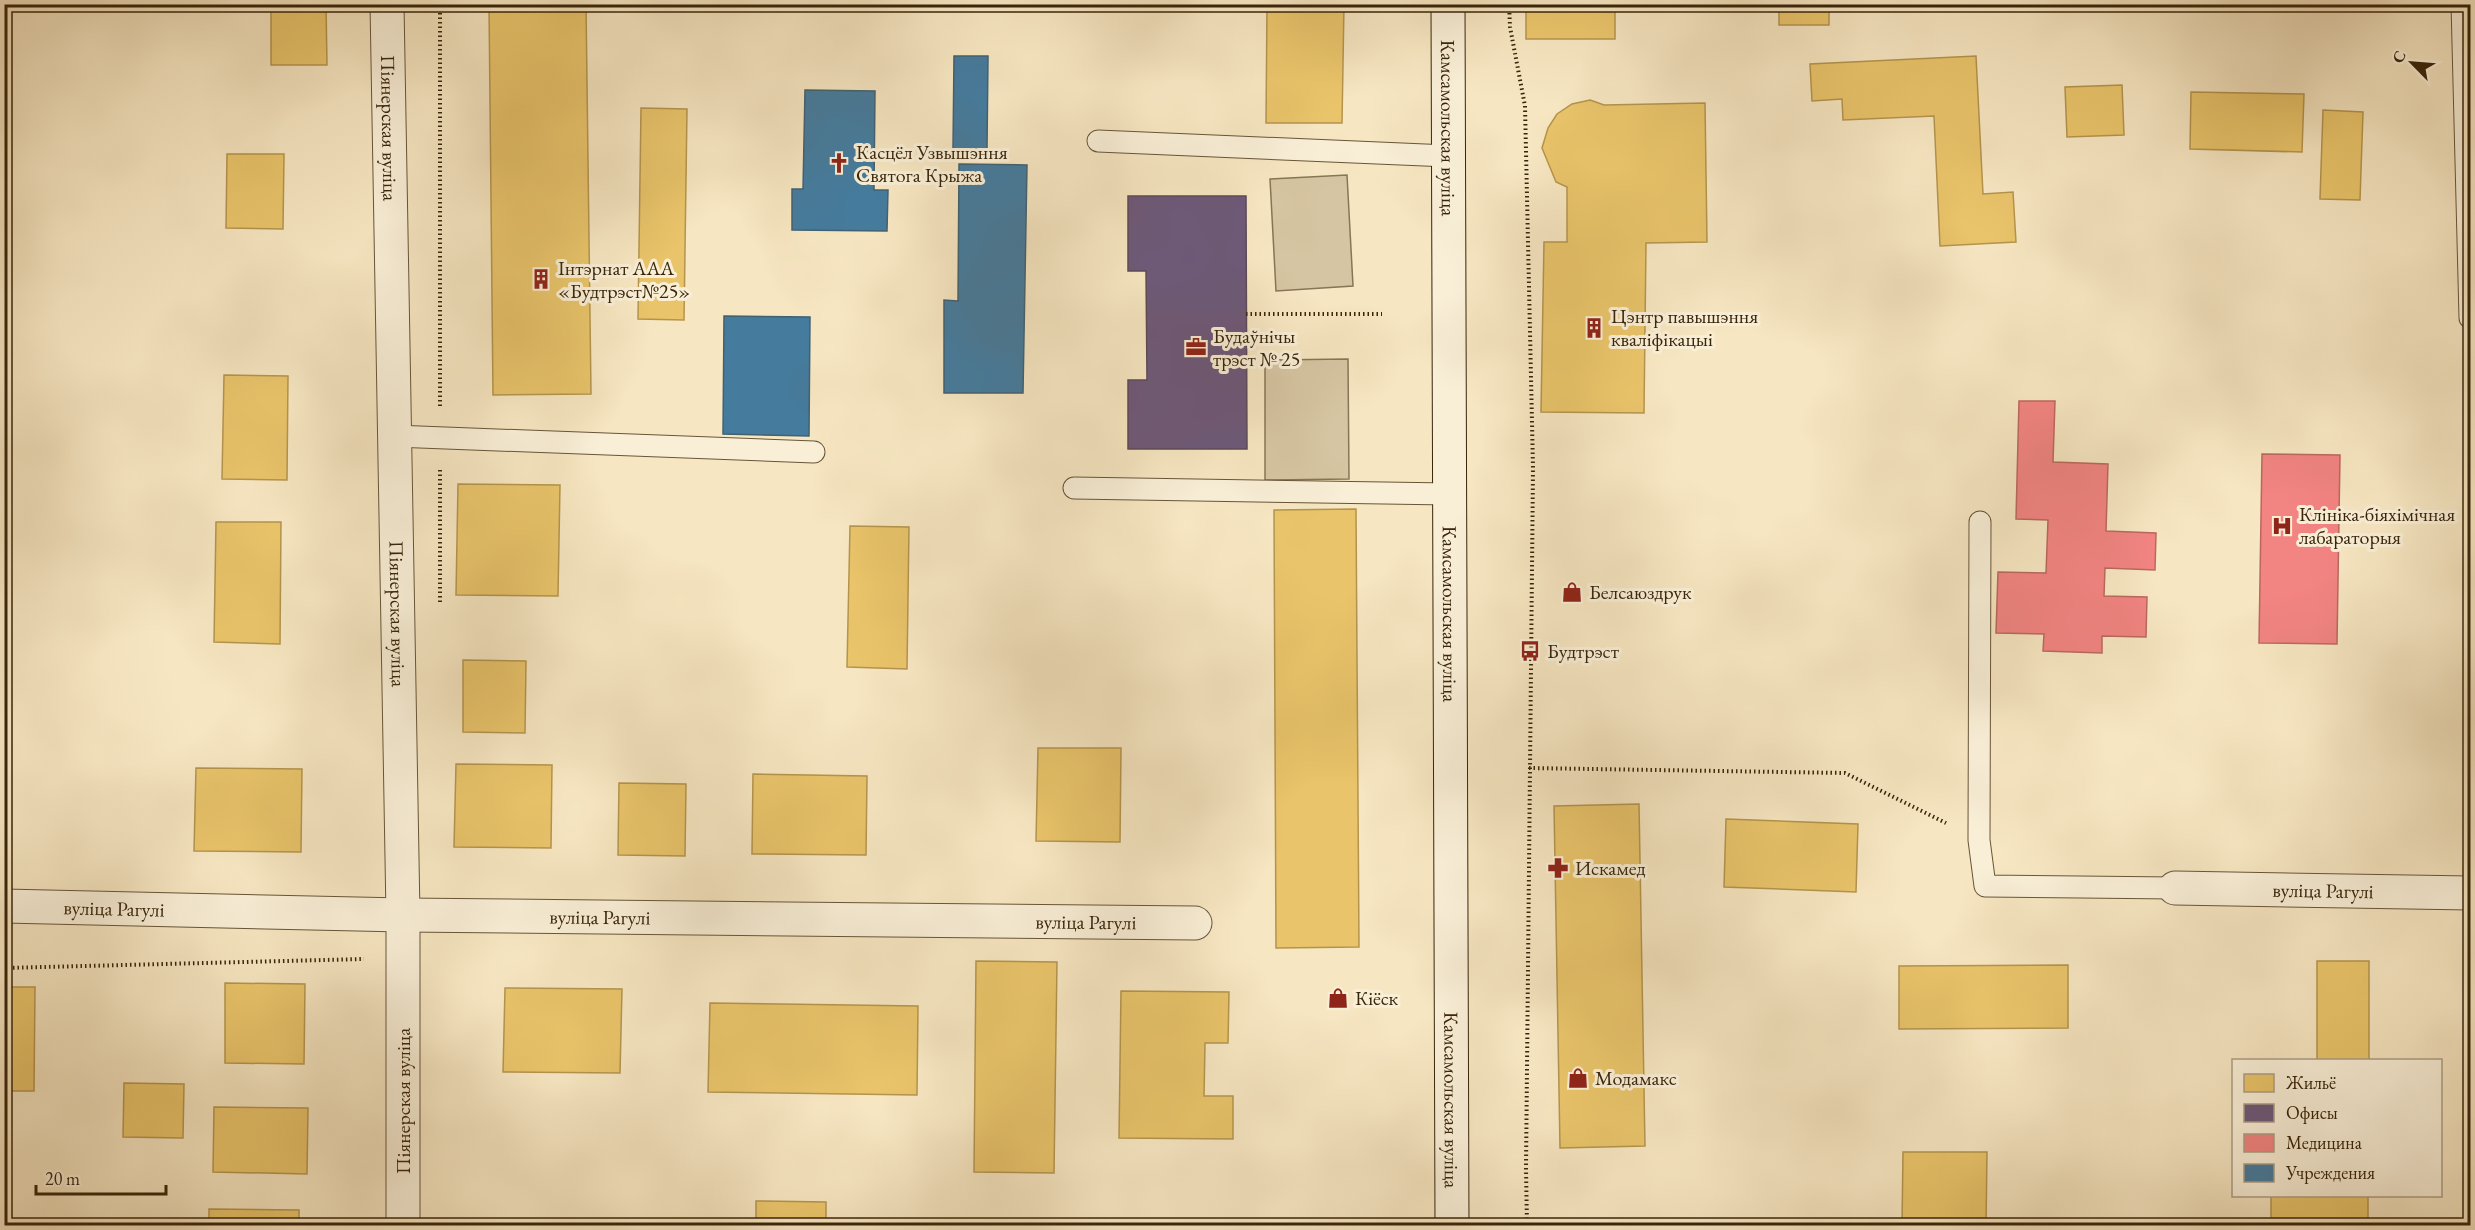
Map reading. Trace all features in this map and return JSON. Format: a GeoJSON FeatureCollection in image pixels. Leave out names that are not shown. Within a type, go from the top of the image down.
{"type":"FeatureCollection","features":[{"type":"Feature","properties":{"kind":"street","name":"Піянерская вуліца"},"geometry":{"type":"LineString","coordinates":[[387,4],[403,915],[403,1226]]}},
{"type":"Feature","properties":{"kind":"street","name":"Камсамольская вуліца"},"geometry":{"type":"LineString","coordinates":[[1448,4],[1452,1226]]}},
{"type":"Feature","properties":{"kind":"street","name":"вуліца Рагулі"},"geometry":{"type":"LineString","coordinates":[[2175,888],[2470,893]]}},
{"type":"Feature","properties":{"kind":"street","name":"вуліца Рагулі"},"geometry":{"type":"LineString","coordinates":[[4,906],[403,915],[1195,923]]}},
{"type":"Feature","properties":{"kind":"lane"},"geometry":{"type":"LineString","coordinates":[[2462,4],[2470,318]]}},
{"type":"Feature","properties":{"kind":"lane"},"geometry":{"type":"LineString","coordinates":[[1098,141],[1448,156]]}},
{"type":"Feature","properties":{"kind":"lane"},"geometry":{"type":"LineString","coordinates":[[394,436],[814,452]]}},
{"type":"Feature","properties":{"kind":"lane"},"geometry":{"type":"LineString","coordinates":[[1074,488],[1449,494]]}},
{"type":"Feature","properties":{"kind":"lane"},"geometry":{"type":"LineString","coordinates":[[1980,522],[1979,840],[1985,886],[2175,888]]}},
{"type":"Feature","properties":{"kind":"path"},"geometry":{"type":"LineString","coordinates":[[440,4],[440,438]]}},
{"type":"Feature","properties":{"kind":"path"},"geometry":{"type":"LineString","coordinates":[[1509,4],[1510,27],[1525,106],[1533,468],[1527,1226]]}},
{"type":"Feature","properties":{"kind":"path"},"geometry":{"type":"LineString","coordinates":[[1246,314],[1382,314]]}},
{"type":"Feature","properties":{"kind":"path"},"geometry":{"type":"LineString","coordinates":[[1529,768],[1845,773],[1979,840]]}},
{"type":"Feature","properties":{"kind":"path"},"geometry":{"type":"LineString","coordinates":[[4,968],[361,959]]}},
{"type":"Feature","properties":{"kind":"shaded area"},"geometry":{"type":"Polygon","coordinates":[[[1347,175],[1353,286],[1276,291],[1270,179],[1347,175]]]}},
{"type":"Feature","properties":{"kind":"shaded area"},"geometry":{"type":"Polygon","coordinates":[[[1348,359],[1349,479],[1265,480],[1265,360],[1348,359]]]}},
{"type":"Feature","properties":{"kind":"building: Жильё"},"geometry":{"type":"Polygon","coordinates":[[[271,4],[326,4],[327,65],[271,65],[271,4]]]}},
{"type":"Feature","properties":{"kind":"building: Жильё","name":"Інтэрнат ААА «Будтрэст№25»"},"geometry":{"type":"Polygon","coordinates":[[[489,4],[586,4],[591,394],[493,395],[489,4]]]}},
{"type":"Feature","properties":{"kind":"building: Жильё"},"geometry":{"type":"Polygon","coordinates":[[[1267,4],[1344,4],[1342,123],[1266,123],[1267,4]]]}},
{"type":"Feature","properties":{"kind":"building: Жильё"},"geometry":{"type":"Polygon","coordinates":[[[1526,4],[1615,4],[1615,39],[1526,39],[1526,4]]]}},
{"type":"Feature","properties":{"kind":"building: Жильё"},"geometry":{"type":"Polygon","coordinates":[[[1779,4],[1829,4],[1829,25],[1779,25],[1779,4]]]}},
{"type":"Feature","properties":{"kind":"building: Жильё"},"geometry":{"type":"Polygon","coordinates":[[[1976,56],[1983,194],[2013,192],[2016,242],[1940,246],[1934,116],[1843,120],[1842,99],[1812,101],[1810,64],[1976,56]]]}},
{"type":"Feature","properties":{"kind":"building: Жильё"},"geometry":{"type":"Polygon","coordinates":[[[2122,85],[2124,135],[2067,137],[2065,87],[2122,85]]]}},
{"type":"Feature","properties":{"kind":"building: Жильё"},"geometry":{"type":"Polygon","coordinates":[[[2191,92],[2304,94],[2302,152],[2190,149],[2191,92]]]}},
{"type":"Feature","properties":{"kind":"building: Жильё","name":"Цэнтр павышэння кваліфікацыі"},"geometry":{"type":"Polygon","coordinates":[[[1590,100],[1604,105],[1705,103],[1707,242],[1646,243],[1644,413],[1541,412],[1544,242],[1567,242],[1567,187],[1556,182],[1542,148],[1548,128],[1557,114],[1572,104],[1590,100]]]}},
{"type":"Feature","properties":{"kind":"building: Жильё"},"geometry":{"type":"Polygon","coordinates":[[[641,108],[687,109],[684,320],[638,319],[641,108]]]}},
{"type":"Feature","properties":{"kind":"building: Жильё"},"geometry":{"type":"Polygon","coordinates":[[[2323,110],[2363,112],[2360,200],[2320,199],[2323,110]]]}},
{"type":"Feature","properties":{"kind":"building: Жильё"},"geometry":{"type":"Polygon","coordinates":[[[227,154],[284,154],[283,229],[226,228],[227,154]]]}},
{"type":"Feature","properties":{"kind":"building: Жильё"},"geometry":{"type":"Polygon","coordinates":[[[224,375],[288,376],[287,480],[222,479],[224,375]]]}},
{"type":"Feature","properties":{"kind":"building: Жильё"},"geometry":{"type":"Polygon","coordinates":[[[458,484],[560,485],[558,596],[456,595],[458,484]]]}},
{"type":"Feature","properties":{"kind":"building: Жильё"},"geometry":{"type":"Polygon","coordinates":[[[1356,509],[1359,947],[1276,948],[1274,510],[1356,509]]]}},
{"type":"Feature","properties":{"kind":"building: Жильё"},"geometry":{"type":"Polygon","coordinates":[[[216,522],[281,522],[280,644],[214,642],[216,522]]]}},
{"type":"Feature","properties":{"kind":"building: Жильё"},"geometry":{"type":"Polygon","coordinates":[[[850,526],[909,527],[907,669],[847,667],[850,526]]]}},
{"type":"Feature","properties":{"kind":"building: Жильё"},"geometry":{"type":"Polygon","coordinates":[[[463,660],[526,661],[525,733],[463,732],[463,660]]]}},
{"type":"Feature","properties":{"kind":"building: Жильё"},"geometry":{"type":"Polygon","coordinates":[[[1038,748],[1121,748],[1120,842],[1036,841],[1038,748]]]}},
{"type":"Feature","properties":{"kind":"building: Жильё"},"geometry":{"type":"Polygon","coordinates":[[[456,764],[552,765],[551,848],[454,847],[456,764]]]}},
{"type":"Feature","properties":{"kind":"building: Жильё"},"geometry":{"type":"Polygon","coordinates":[[[196,768],[302,769],[301,852],[194,851],[196,768]]]}},
{"type":"Feature","properties":{"kind":"building: Жильё"},"geometry":{"type":"Polygon","coordinates":[[[753,774],[867,776],[866,855],[752,854],[753,774]]]}},
{"type":"Feature","properties":{"kind":"building: Жильё"},"geometry":{"type":"Polygon","coordinates":[[[619,783],[686,784],[685,856],[618,855],[619,783]]]}},
{"type":"Feature","properties":{"kind":"building: Жильё"},"geometry":{"type":"Polygon","coordinates":[[[1639,804],[1645,1146],[1560,1148],[1554,806],[1639,804]]]}},
{"type":"Feature","properties":{"kind":"building: Жильё"},"geometry":{"type":"Polygon","coordinates":[[[1726,819],[1858,824],[1856,892],[1724,887],[1726,819]]]}},
{"type":"Feature","properties":{"kind":"building: Жильё"},"geometry":{"type":"Polygon","coordinates":[[[976,961],[1057,962],[1054,1173],[974,1172],[976,961]]]}},
{"type":"Feature","properties":{"kind":"building: Жильё"},"geometry":{"type":"Polygon","coordinates":[[[2317,961],[2369,961],[2369,1059],[2317,1059],[2317,961]]]}},
{"type":"Feature","properties":{"kind":"building: Жильё"},"geometry":{"type":"Polygon","coordinates":[[[2068,965],[2068,1028],[1899,1029],[1899,966],[2068,965]]]}},
{"type":"Feature","properties":{"kind":"building: Жильё"},"geometry":{"type":"Polygon","coordinates":[[[225,983],[305,984],[304,1064],[225,1063],[225,983]]]}},
{"type":"Feature","properties":{"kind":"building: Жильё"},"geometry":{"type":"Polygon","coordinates":[[[4,987],[35,987],[34,1091],[4,1091],[4,987]]]}},
{"type":"Feature","properties":{"kind":"building: Жильё"},"geometry":{"type":"Polygon","coordinates":[[[505,988],[622,989],[620,1073],[503,1072],[505,988]]]}},
{"type":"Feature","properties":{"kind":"building: Жильё"},"geometry":{"type":"Polygon","coordinates":[[[1121,991],[1229,992],[1228,1043],[1205,1043],[1204,1096],[1233,1096],[1233,1139],[1119,1138],[1121,991]]]}},
{"type":"Feature","properties":{"kind":"building: Жильё"},"geometry":{"type":"Polygon","coordinates":[[[710,1003],[918,1006],[917,1095],[708,1092],[710,1003]]]}},
{"type":"Feature","properties":{"kind":"building: Жильё"},"geometry":{"type":"Polygon","coordinates":[[[124,1083],[184,1084],[183,1138],[123,1137],[124,1083]]]}},
{"type":"Feature","properties":{"kind":"building: Жильё"},"geometry":{"type":"Polygon","coordinates":[[[214,1107],[308,1108],[307,1174],[213,1172],[214,1107]]]}},
{"type":"Feature","properties":{"kind":"building: Жильё"},"geometry":{"type":"Polygon","coordinates":[[[1903,1152],[1987,1152],[1986,1226],[1902,1226],[1903,1152]]]}},
{"type":"Feature","properties":{"kind":"building: Жильё"},"geometry":{"type":"Polygon","coordinates":[[[2271,1197],[2368,1197],[2368,1226],[2271,1226],[2271,1197]]]}},
{"type":"Feature","properties":{"kind":"building: Жильё"},"geometry":{"type":"Polygon","coordinates":[[[756,1201],[826,1202],[826,1226],[756,1226],[756,1201]]]}},
{"type":"Feature","properties":{"kind":"building: Жильё"},"geometry":{"type":"Polygon","coordinates":[[[209,1209],[299,1210],[299,1226],[209,1226],[209,1209]]]}},
{"type":"Feature","properties":{"kind":"building: Офисы","name":"Будаўнічы трэст № 25"},"geometry":{"type":"Polygon","coordinates":[[[1128,196],[1246,196],[1247,449],[1128,449],[1128,380],[1147,380],[1146,271],[1128,271],[1128,196]]]}},
{"type":"Feature","properties":{"kind":"building: Медицина"},"geometry":{"type":"Polygon","coordinates":[[[2019,401],[2055,401],[2053,462],[2108,464],[2106,531],[2156,533],[2155,570],[2105,568],[2104,596],[2147,597],[2146,637],[2102,636],[2102,653],[2043,651],[2044,634],[1996,633],[1998,572],[2046,573],[2048,520],[2016,519],[2019,401]]]}},
{"type":"Feature","properties":{"kind":"building: Медицина"},"geometry":{"type":"Polygon","coordinates":[[[2262,454],[2340,455],[2337,644],[2259,643],[2262,454]]]}},
{"type":"Feature","properties":{"kind":"building: Учреждения"},"geometry":{"type":"Polygon","coordinates":[[[709,4],[786,4],[786,11],[709,10],[709,4]]]}},
{"type":"Feature","properties":{"kind":"building: Учреждения"},"geometry":{"type":"Polygon","coordinates":[[[954,56],[988,56],[987,150],[953,149],[954,56]]]}},
{"type":"Feature","properties":{"kind":"building: Учреждения","name":"Касцёл Узвышэння Святога Крыжа"},"geometry":{"type":"Polygon","coordinates":[[[805,90],[875,91],[874,190],[888,190],[887,231],[792,230],[792,189],[803,189],[805,90]]]}},
{"type":"Feature","properties":{"kind":"building: Учреждения"},"geometry":{"type":"Polygon","coordinates":[[[959,164],[1027,165],[1023,393],[944,393],[944,300],[958,301],[959,164]]]}},
{"type":"Feature","properties":{"kind":"building: Учреждения"},"geometry":{"type":"Polygon","coordinates":[[[724,316],[810,317],[809,436],[723,434],[724,316]]]}},
{"type":"Feature","properties":{"kind":"place","name":"Касцёл Узвышэння Святога Крыжа"},"geometry":{"type":"Point","coordinates":[839,163]}},
{"type":"Feature","properties":{"kind":"place","name":"Інтэрнат ААА «Будтрэст№25»"},"geometry":{"type":"Point","coordinates":[541,279]}},
{"type":"Feature","properties":{"kind":"place","name":"Цэнтр павышэння кваліфікацыі"},"geometry":{"type":"Point","coordinates":[1594,328]}},
{"type":"Feature","properties":{"kind":"place","name":"Будаўнічы трэст № 25"},"geometry":{"type":"Point","coordinates":[1196,347]}},
{"type":"Feature","properties":{"kind":"place","name":"Клініка-біяхімічная лабараторыя"},"geometry":{"type":"Point","coordinates":[2282,526]}},
{"type":"Feature","properties":{"kind":"place","name":"Белсаюздрук"},"geometry":{"type":"Point","coordinates":[1572,592]}},
{"type":"Feature","properties":{"kind":"place","name":"Будтрэст"},"geometry":{"type":"Point","coordinates":[1530,651]}},
{"type":"Feature","properties":{"kind":"place","name":"Искамед"},"geometry":{"type":"Point","coordinates":[1558,868]}},
{"type":"Feature","properties":{"kind":"place","name":"Кіёск"},"geometry":{"type":"Point","coordinates":[1338,998]}},
{"type":"Feature","properties":{"kind":"place","name":"Модамакс"},"geometry":{"type":"Point","coordinates":[1578,1078]}}]}
